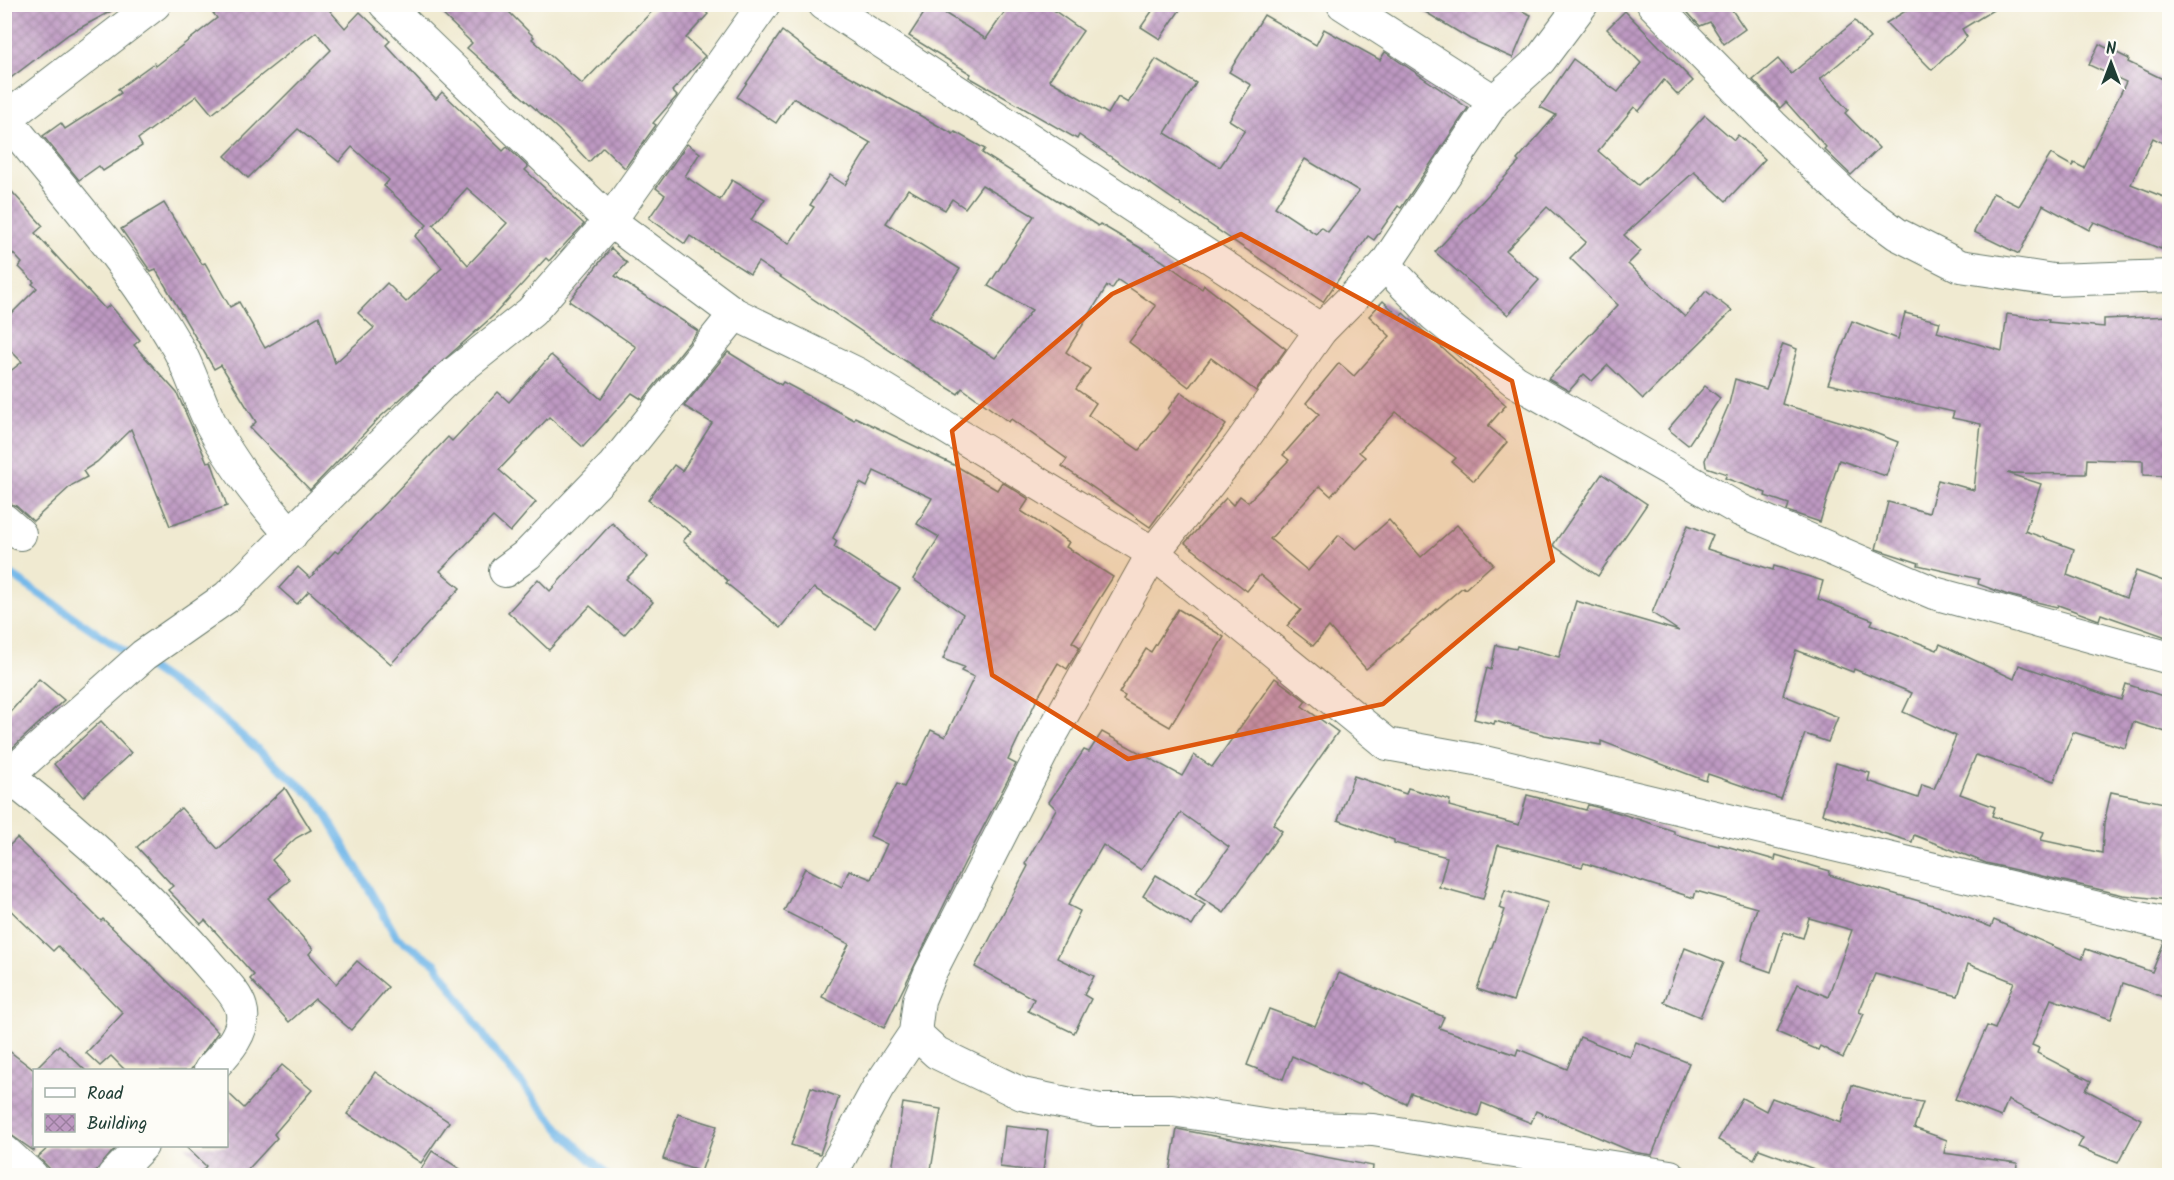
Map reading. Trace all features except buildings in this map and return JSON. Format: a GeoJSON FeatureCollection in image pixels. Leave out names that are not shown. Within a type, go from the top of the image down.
{"type":"FeatureCollection","features":[{"type":"Feature","properties":{"kind":"street"},"geometry":{"type":"LineString","coordinates":[[154,4],[5,120],[113,250],[177,346],[211,423],[249,487],[291,535]]}},
{"type":"Feature","properties":{"kind":"street"},"geometry":{"type":"LineString","coordinates":[[385,4],[610,221],[735,314],[858,374],[1153,553],[1387,744],[1476,760],[2169,925]]}},
{"type":"Feature","properties":{"kind":"street"},"geometry":{"type":"LineString","coordinates":[[212,1069],[228,1050],[241,1024],[241,1008],[233,993],[174,924],[6,774],[134,663],[227,597],[446,380],[531,312],[610,221],[764,4]]}},
{"type":"Feature","properties":{"kind":"street"},"geometry":{"type":"LineString","coordinates":[[824,4],[1320,330]]}},
{"type":"Feature","properties":{"kind":"street"},"geometry":{"type":"LineString","coordinates":[[1344,4],[1494,101]]}},
{"type":"Feature","properties":{"kind":"street"},"geometry":{"type":"LineString","coordinates":[[830,1176],[878,1088],[915,1033],[919,1000],[930,973],[1049,739],[1153,553],[1238,447],[1320,330],[1384,265],[1494,101],[1540,60],[1582,4]]}},
{"type":"Feature","properties":{"kind":"street"},"geometry":{"type":"LineString","coordinates":[[1653,4],[1851,200],[1897,234],[1960,266],[2053,280],[2169,276]]}},
{"type":"Feature","properties":{"kind":"street"},"geometry":{"type":"LineString","coordinates":[[1384,265],[1434,315],[1515,381],[1740,510],[1934,593],[2169,658]]}},
{"type":"Feature","properties":{"kind":"street"},"geometry":{"type":"LineString","coordinates":[[505,571],[528,554],[614,465],[735,314]]}},
{"type":"Feature","properties":{"kind":"street"},"geometry":{"type":"LineString","coordinates":[[915,1033],[937,1053],[1022,1094],[1100,1110],[1172,1110],[1282,1127],[1373,1130],[1670,1176]]}},
{"type":"Feature","properties":{"kind":"street"},"geometry":{"type":"LineString","coordinates":[[121,1174],[141,1147]]}},
{"type":"Feature","properties":{"kind":"street"},"geometry":{"type":"LineString","coordinates":[[4,1151],[32,1176]]}},
{"type":"Feature","properties":{"kind":"highlighted area"},"geometry":{"type":"Polygon","coordinates":[[[1241,234],[1512,381],[1553,561],[1383,704],[1128,759],[992,675],[952,431],[1112,294],[1241,234]]]}},
{"type":"Feature","properties":{"kind":"waterway"},"geometry":{"type":"LineString","coordinates":[[4,570],[131,656]]}},
{"type":"Feature","properties":{"kind":"waterway"},"geometry":{"type":"LineString","coordinates":[[143,664],[212,710],[318,801],[396,936],[436,964],[493,1049],[562,1132],[608,1176]]}}]}
